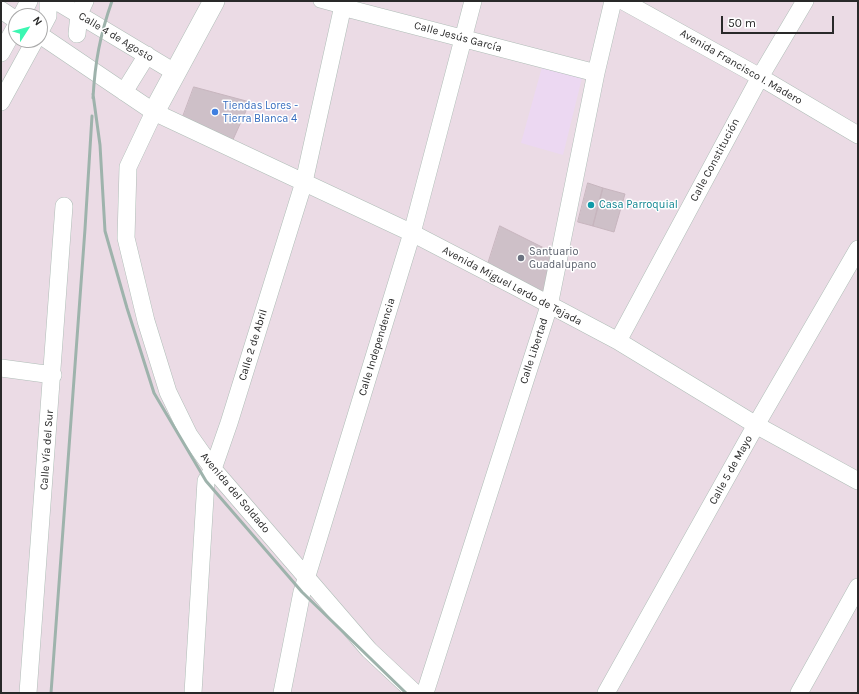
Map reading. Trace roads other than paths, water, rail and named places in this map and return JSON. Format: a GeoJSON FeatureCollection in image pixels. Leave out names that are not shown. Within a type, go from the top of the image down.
{"type":"FeatureCollection","features":[{"type":"Feature","properties":{"kind":"street","name":"Calle 4 de Agosto"},"geometry":{"type":"LineString","coordinates":[[56,1],[82,8],[147,56],[176,73]]}},
{"type":"Feature","properties":{"kind":"street"},"geometry":{"type":"LineString","coordinates":[[48,40],[154,112],[214,1]]}},
{"type":"Feature","properties":{"kind":"street","name":"Calle Jesús García"},"geometry":{"type":"LineString","coordinates":[[320,1],[343,4],[463,38],[596,73]]}},
{"type":"Feature","properties":{"kind":"street","name":"Calle Independencia"},"geometry":{"type":"LineString","coordinates":[[282,693],[302,592],[412,233],[473,1]]}},
{"type":"Feature","properties":{"kind":"street","name":"Calle Libertad"},"geometry":{"type":"LineString","coordinates":[[425,693],[549,306],[596,73],[613,1]]}},
{"type":"Feature","properties":{"kind":"street","name":"Avenida Francisco I. Madero"},"geometry":{"type":"LineString","coordinates":[[623,1],[760,77],[858,135]]}},
{"type":"Feature","properties":{"kind":"street","name":"Calle Constitución"},"geometry":{"type":"LineString","coordinates":[[618,341],[760,77],[805,1]]}},
{"type":"Feature","properties":{"kind":"street","name":"Calle 2 de Abril"},"geometry":{"type":"LineString","coordinates":[[193,693],[206,482],[213,469],[304,182],[343,4]]}},
{"type":"Feature","properties":{"kind":"street"},"geometry":{"type":"LineString","coordinates":[[76,34],[82,8]]}},
{"type":"Feature","properties":{"kind":"street"},"geometry":{"type":"LineString","coordinates":[[1,53],[8,40]]}},
{"type":"Feature","properties":{"kind":"street"},"geometry":{"type":"LineString","coordinates":[[1,102],[31,48]]}},
{"type":"Feature","properties":{"kind":"street"},"geometry":{"type":"LineString","coordinates":[[124,92],[147,56]]}},
{"type":"Feature","properties":{"kind":"street","name":"Avenida Miguel Lerdo de Tejada"},"geometry":{"type":"LineString","coordinates":[[154,112],[412,233],[618,341],[756,424],[858,481]]}},
{"type":"Feature","properties":{"kind":"street","name":"Avenida del Soldado"},"geometry":{"type":"LineString","coordinates":[[154,112],[128,167],[126,238],[146,321],[168,392],[189,435],[213,469],[368,650],[415,693]]}},
{"type":"Feature","properties":{"kind":"street","name":"Calle Vía del Sur"},"geometry":{"type":"LineString","coordinates":[[28,693],[64,206]]}},
{"type":"Feature","properties":{"kind":"street","name":"Calle 5 de Mayo"},"geometry":{"type":"LineString","coordinates":[[607,693],[756,424],[858,249]]}},
{"type":"Feature","properties":{"kind":"street"},"geometry":{"type":"LineString","coordinates":[[1,368],[52,375]]}},
{"type":"Feature","properties":{"kind":"street"},"geometry":{"type":"LineString","coordinates":[[798,693],[858,586]]}},
{"type":"Feature","properties":{"kind":"railway"},"geometry":{"type":"LineString","coordinates":[[93,98],[99,49],[104,25],[112,1]]}},
{"type":"Feature","properties":{"kind":"railway"},"geometry":{"type":"LineString","coordinates":[[93,94],[100,145],[105,231],[127,308],[154,393],[206,481],[302,592],[406,693]]}},
{"type":"Feature","properties":{"kind":"railway"},"geometry":{"type":"LineString","coordinates":[[51,693],[92,116]]}},
{"type":"Feature","properties":{"kind":"place","name":"Tiendas Lores - Tierra Blanca 4"},"geometry":{"type":"Point","coordinates":[215,112]}},
{"type":"Feature","properties":{"kind":"place","name":"Casa Parroquial"},"geometry":{"type":"Point","coordinates":[591,205]}},
{"type":"Feature","properties":{"kind":"place","name":"Santuario Guadalupano"},"geometry":{"type":"Point","coordinates":[521,258]}}]}
